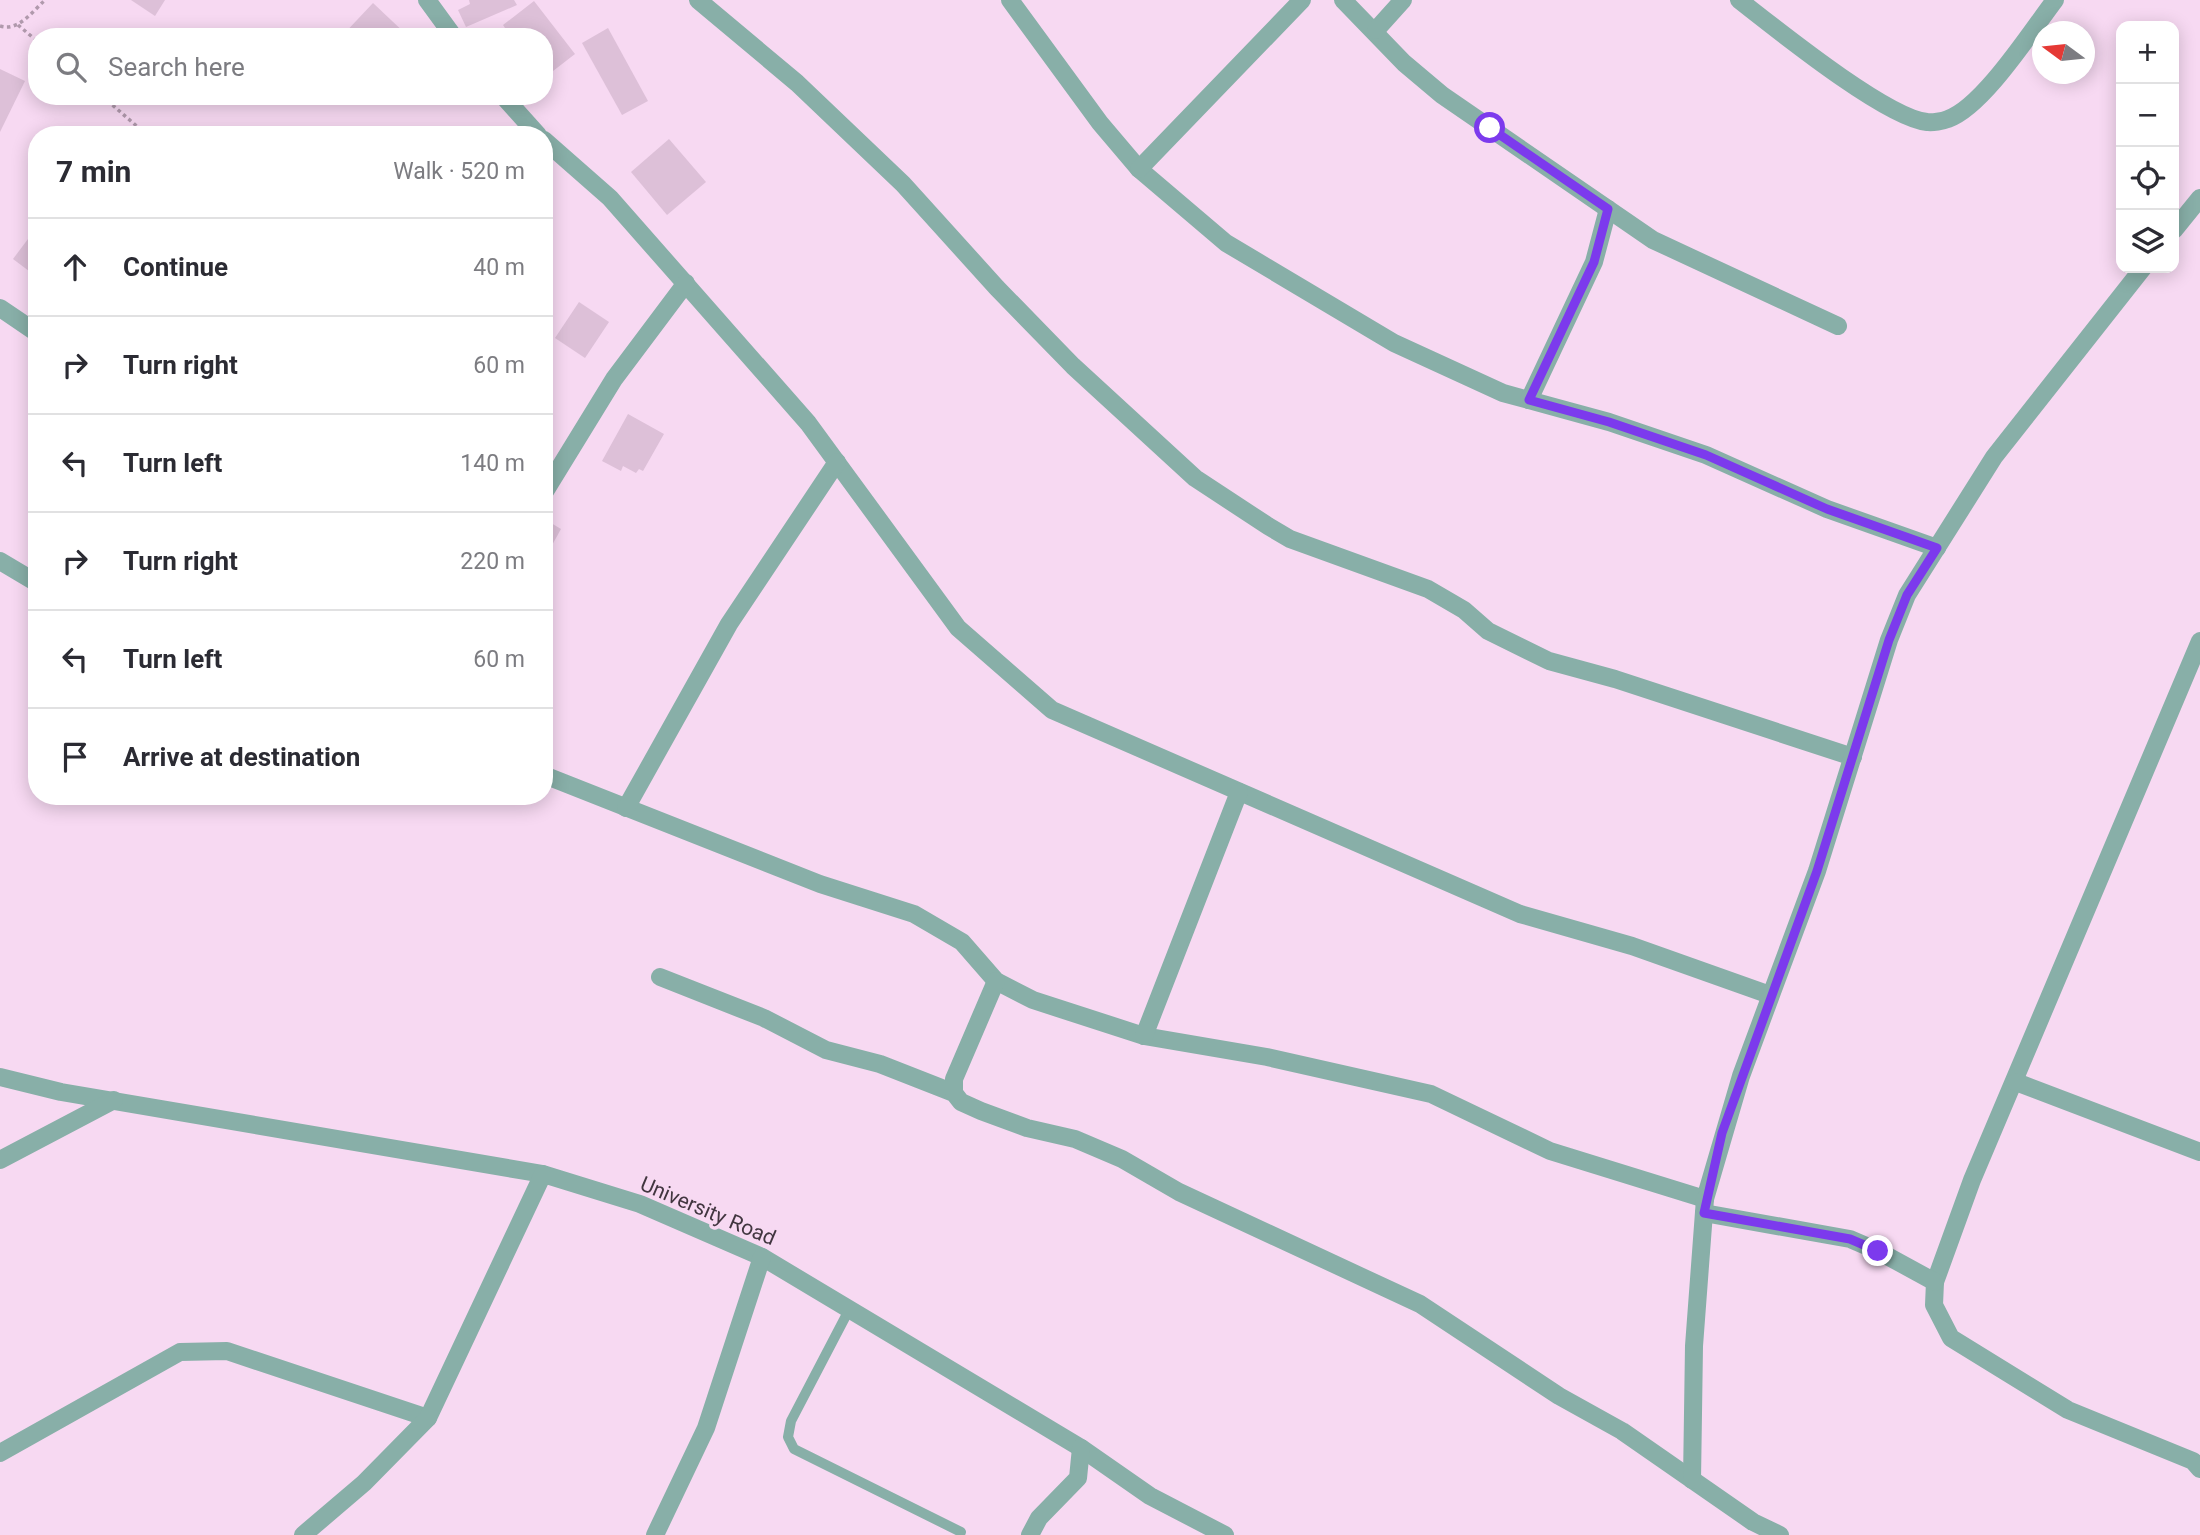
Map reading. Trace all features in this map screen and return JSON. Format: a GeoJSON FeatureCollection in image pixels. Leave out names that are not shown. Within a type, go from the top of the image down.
{"type":"FeatureCollection","features":[{"type":"Feature","properties":{"kind":"street"},"geometry":{"type":"LineString","coordinates":[[428,0],[448,28]]}},
{"type":"Feature","properties":{"kind":"street"},"geometry":{"type":"LineString","coordinates":[[698,0],[797,83],[903,184],[997,288],[1073,366],[1195,478],[1268,526],[1290,539],[1428,589],[1464,610],[1488,631],[1549,661],[1615,679],[1853,757]]}},
{"type":"Feature","properties":{"kind":"street"},"geometry":{"type":"LineString","coordinates":[[1010,0],[1100,123],[1139,169],[1226,243],[1394,343],[1503,393],[1609,422],[1706,455],[1827,509],[1937,548]]}},
{"type":"Feature","properties":{"kind":"street"},"geometry":{"type":"LineString","coordinates":[[1139,169],[1302,0]]}},
{"type":"Feature","properties":{"kind":"street"},"geometry":{"type":"LineString","coordinates":[[1343,0],[1441,95],[1653,240],[1839,326]]}},
{"type":"Feature","properties":{"kind":"street"},"geometry":{"type":"LineString","coordinates":[[1376,30],[1403,0]]}},
{"type":"Feature","properties":{"kind":"street"},"geometry":{"type":"LineString","coordinates":[[1739,0],[1757,6],[1819,61],[1902,114],[1927,122],[1949,119],[1973,102],[1996,77],[2055,0]]}},
{"type":"Feature","properties":{"kind":"street"},"geometry":{"type":"LineString","coordinates":[[509,105],[524,126]]}},
{"type":"Feature","properties":{"kind":"street"},"geometry":{"type":"LineString","coordinates":[[553,148],[610,198],[808,424],[958,628],[1052,710],[1520,914],[1632,946],[1770,995]]}},
{"type":"Feature","properties":{"kind":"street"},"geometry":{"type":"LineString","coordinates":[[2179,224],[2200,198]]}},
{"type":"Feature","properties":{"kind":"street"},"geometry":{"type":"LineString","coordinates":[[1529,400],[1590,272],[1608,209]]}},
{"type":"Feature","properties":{"kind":"street"},"geometry":{"type":"LineString","coordinates":[[1692,1480],[1694,1346],[1704,1206],[1722,1133],[1817,871],[1894,629],[1907,595],[1994,457],[2139,273]]}},
{"type":"Feature","properties":{"kind":"street"},"geometry":{"type":"LineString","coordinates":[[553,478],[614,379],[686,283]]}},
{"type":"Feature","properties":{"kind":"street"},"geometry":{"type":"LineString","coordinates":[[0,309],[28,327]]}},
{"type":"Feature","properties":{"kind":"street"},"geometry":{"type":"LineString","coordinates":[[626,808],[729,624],[836,462]]}},
{"type":"Feature","properties":{"kind":"street"},"geometry":{"type":"LineString","coordinates":[[0,561],[28,578]]}},
{"type":"Feature","properties":{"kind":"street"},"geometry":{"type":"LineString","coordinates":[[2200,641],[2016,1082],[1972,1180],[1934,1282],[1934,1305],[1951,1338],[2068,1409],[2193,1461],[2200,1469]]}},
{"type":"Feature","properties":{"kind":"street"},"geometry":{"type":"LineString","coordinates":[[553,779],[820,884],[914,914],[962,942],[996,981],[1033,1000],[1144,1036],[1267,1057],[1431,1094],[1550,1151],[1704,1206],[1850,1239],[1934,1282]]}},
{"type":"Feature","properties":{"kind":"street"},"geometry":{"type":"LineString","coordinates":[[1144,1036],[1239,792]]}},
{"type":"Feature","properties":{"kind":"street"},"geometry":{"type":"LineString","coordinates":[[660,977],[764,1018],[826,1050],[880,1064],[954,1093],[961,1102],[981,1111],[1027,1128],[1075,1139],[1122,1159],[1180,1192],[1420,1304],[1559,1396],[1622,1432],[1753,1522],[1780,1535]]}},
{"type":"Feature","properties":{"kind":"street"},"geometry":{"type":"LineString","coordinates":[[954,1093],[954,1079],[996,981]]}},
{"type":"Feature","properties":{"kind":"street","name":"University Road"},"geometry":{"type":"LineString","coordinates":[[0,1077],[114,1100],[543,1174],[640,1204],[762,1257],[1081,1448],[1150,1496],[1225,1535]]}},
{"type":"Feature","properties":{"kind":"street"},"geometry":{"type":"LineString","coordinates":[[2016,1082],[2200,1152]]}},
{"type":"Feature","properties":{"kind":"street"},"geometry":{"type":"LineString","coordinates":[[0,1160],[114,1100]]}},
{"type":"Feature","properties":{"kind":"street"},"geometry":{"type":"LineString","coordinates":[[303,1535],[364,1483],[428,1418],[543,1174]]}},
{"type":"Feature","properties":{"kind":"street"},"geometry":{"type":"LineString","coordinates":[[655,1535],[706,1428],[762,1257]]}},
{"type":"Feature","properties":{"kind":"street"},"geometry":{"type":"LineString","coordinates":[[0,1453],[180,1352],[227,1351],[428,1418]]}},
{"type":"Feature","properties":{"kind":"street"},"geometry":{"type":"LineString","coordinates":[[1030,1535],[1039,1518],[1078,1478],[1081,1448]]}},
{"type":"Feature","properties":{"kind":"lane"},"geometry":{"type":"LineString","coordinates":[[850,1308],[791,1421],[788,1437],[794,1449],[961,1532]]}},
{"type":"Feature","properties":{"kind":"path"},"geometry":{"type":"LineString","coordinates":[[0,26],[5,28],[18,25],[45,0]]}},
{"type":"Feature","properties":{"kind":"path"},"geometry":{"type":"LineString","coordinates":[[18,25],[28,33]]}},
{"type":"Feature","properties":{"kind":"path"},"geometry":{"type":"LineString","coordinates":[[112,105],[137,126]]}},
{"type":"Feature","properties":{"kind":"building"},"geometry":{"type":"Polygon","coordinates":[[[131,0],[165,0],[155,16],[131,0]]]}},
{"type":"Feature","properties":{"kind":"building"},"geometry":{"type":"Polygon","coordinates":[[[469,0],[514,0],[517,5],[466,27],[458,10],[470,4],[469,0]]]}},
{"type":"Feature","properties":{"kind":"building"},"geometry":{"type":"Polygon","coordinates":[[[534,1],[575,54],[553,71],[553,28],[505,28],[503,25],[534,1]]]}},
{"type":"Feature","properties":{"kind":"building"},"geometry":{"type":"Polygon","coordinates":[[[373,3],[399,28],[349,28],[373,3]]]}},
{"type":"Feature","properties":{"kind":"building"},"geometry":{"type":"Polygon","coordinates":[[[608,28],[648,101],[622,115],[582,43],[608,28]]]}},
{"type":"Feature","properties":{"kind":"building"},"geometry":{"type":"Polygon","coordinates":[[[0,69],[25,81],[0,132],[0,69]]]}},
{"type":"Feature","properties":{"kind":"building"},"geometry":{"type":"Polygon","coordinates":[[[669,139],[706,182],[667,215],[631,172],[669,139]]]}},
{"type":"Feature","properties":{"kind":"building"},"geometry":{"type":"Polygon","coordinates":[[[28,239],[28,270],[13,259],[28,239]]]}},
{"type":"Feature","properties":{"kind":"building"},"geometry":{"type":"Polygon","coordinates":[[[579,302],[609,322],[585,358],[555,338],[579,302]]]}},
{"type":"Feature","properties":{"kind":"building"},"geometry":{"type":"Polygon","coordinates":[[[628,414],[664,434],[643,471],[639,469],[636,473],[623,466],[621,471],[602,461],[628,414]]]}},
{"type":"Feature","properties":{"kind":"building"},"geometry":{"type":"Polygon","coordinates":[[[553,524],[561,529],[553,543],[553,524]]]}},
{"type":"Feature","properties":{"kind":"route"},"geometry":{"type":"LineString","coordinates":[[1490,128],[1608,209],[1594,262],[1529,400],[1609,422],[1706,455],[1827,509],[1937,548],[1907,595],[1889,640],[1817,871],[1722,1133],[1705,1199],[1704,1213],[1850,1239],[1878,1251]]}}]}
